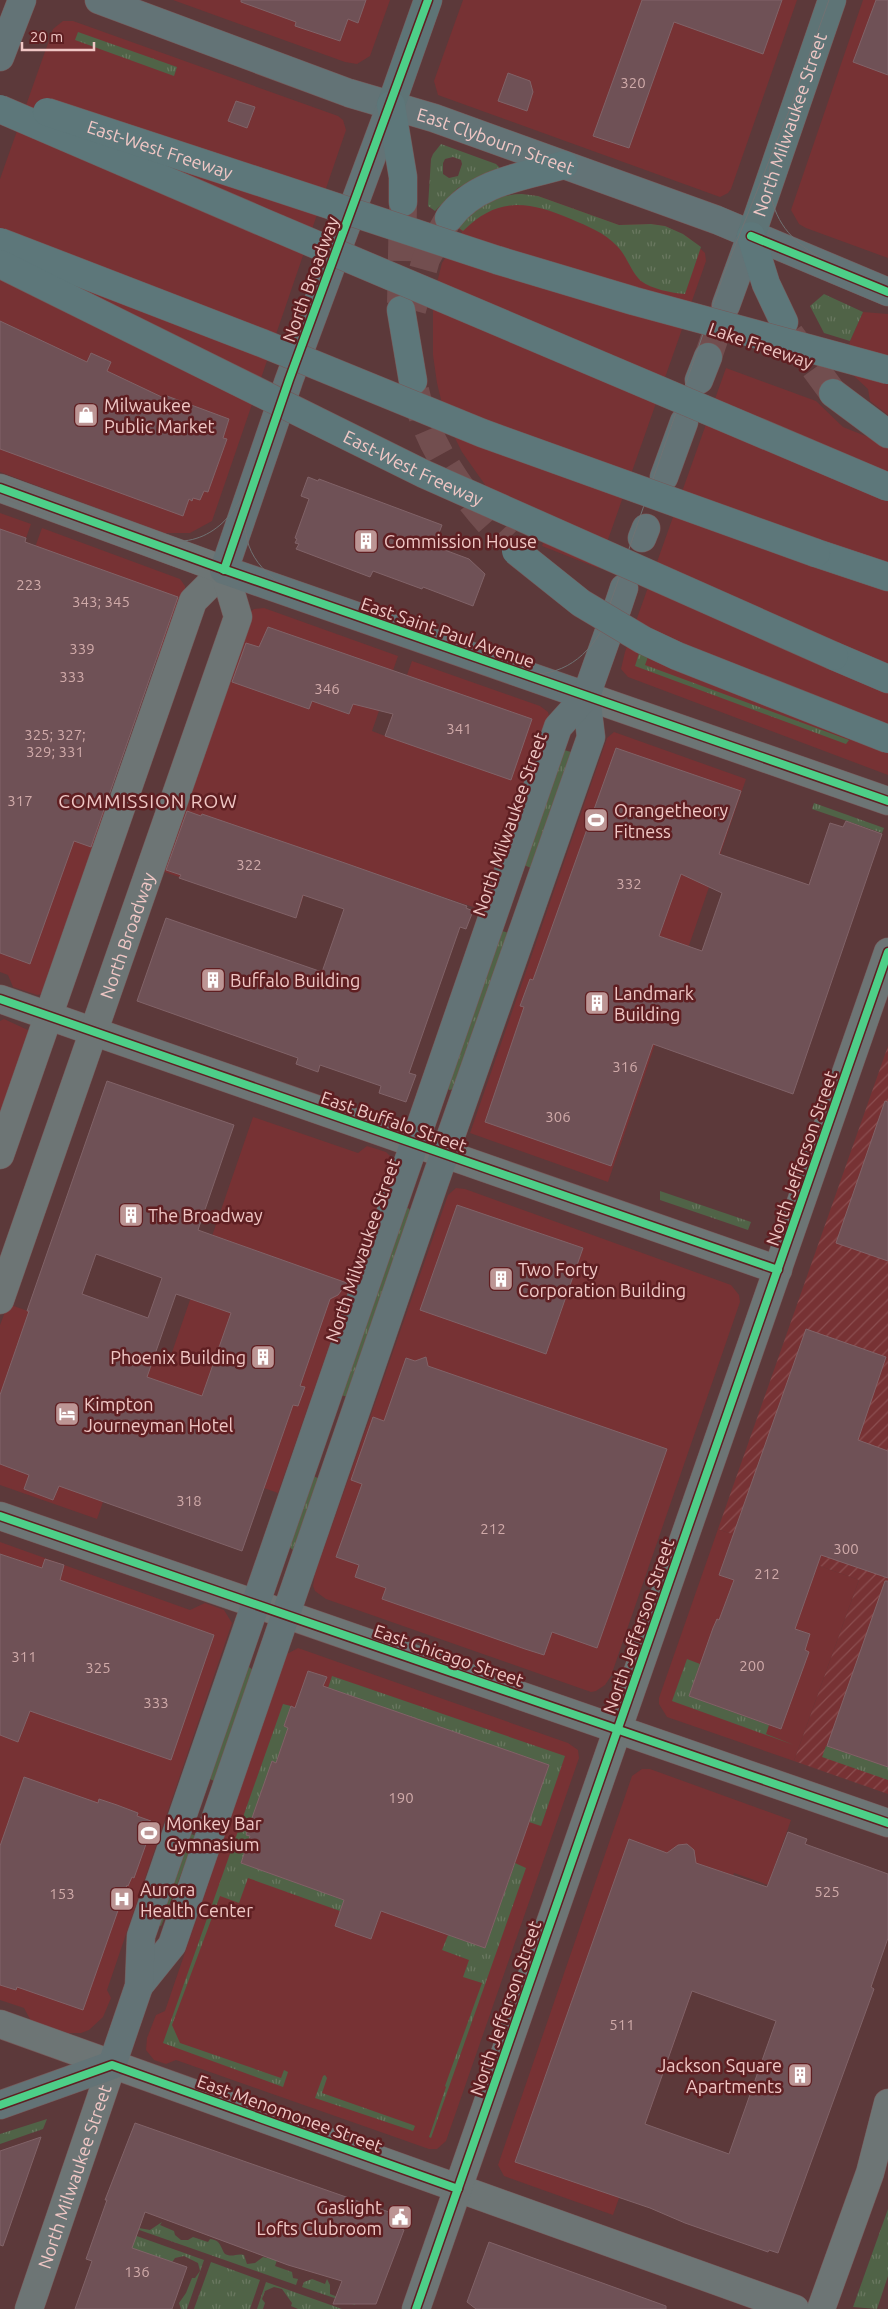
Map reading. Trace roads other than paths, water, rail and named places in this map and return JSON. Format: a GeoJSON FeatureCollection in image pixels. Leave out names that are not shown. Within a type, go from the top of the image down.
{"type":"FeatureCollection","features":[{"type":"Feature","properties":{"kind":"highway","name":"East-West Freeway"},"geometry":{"type":"LineString","coordinates":[[0,96],[497,260],[634,301]]}},
{"type":"Feature","properties":{"kind":"highway"},"geometry":{"type":"LineString","coordinates":[[391,105],[403,177],[403,202]]}},
{"type":"Feature","properties":{"kind":"highway"},"geometry":{"type":"LineString","coordinates":[[0,109],[888,487]]}},
{"type":"Feature","properties":{"kind":"highway"},"geometry":{"type":"LineString","coordinates":[[449,218],[466,200],[489,186],[564,165]]}},
{"type":"Feature","properties":{"kind":"highway"},"geometry":{"type":"LineString","coordinates":[[751,236],[766,284],[784,322]]}},
{"type":"Feature","properties":{"kind":"highway"},"geometry":{"type":"LineString","coordinates":[[0,242],[262,343],[482,433],[707,515],[888,577]]}},
{"type":"Feature","properties":{"kind":"highway","name":"East-West Freeway"},"geometry":{"type":"LineString","coordinates":[[0,264],[424,474],[834,656]]}},
{"type":"Feature","properties":{"kind":"highway"},"geometry":{"type":"LineString","coordinates":[[634,301],[888,370]]}},
{"type":"Feature","properties":{"kind":"highway","name":"Lake Freeway"},"geometry":{"type":"LineString","coordinates":[[634,301],[888,390]]}},
{"type":"Feature","properties":{"kind":"highway"},"geometry":{"type":"LineString","coordinates":[[406,312],[408,353],[413,381]]}},
{"type":"Feature","properties":{"kind":"highway"},"geometry":{"type":"LineString","coordinates":[[833,393],[888,434]]}},
{"type":"Feature","properties":{"kind":"highway"},"geometry":{"type":"LineString","coordinates":[[511,546],[581,603],[643,640],[677,656],[888,739]]}},
{"type":"Feature","properties":{"kind":"highway"},"geometry":{"type":"LineString","coordinates":[[834,656],[888,656]]}},
{"type":"Feature","properties":{"kind":"highway"},"geometry":{"type":"LineString","coordinates":[[834,656],[888,679]]}},
{"type":"Feature","properties":{"kind":"main road"},"geometry":{"type":"LineString","coordinates":[[0,58],[22,0]]}},
{"type":"Feature","properties":{"kind":"main road","name":"East Clybourn Street"},"geometry":{"type":"LineString","coordinates":[[99,0],[349,93],[434,118],[717,220],[751,236],[888,292]]}},
{"type":"Feature","properties":{"kind":"main road","name":"North Broadway"},"geometry":{"type":"LineString","coordinates":[[224,570],[289,380],[428,0]]}},
{"type":"Feature","properties":{"kind":"main road","name":"North Milwaukee Street"},"geometry":{"type":"LineString","coordinates":[[726,305],[832,0]]}},
{"type":"Feature","properties":{"kind":"main road"},"geometry":{"type":"LineString","coordinates":[[664,477],[684,422]]}},
{"type":"Feature","properties":{"kind":"main road","name":"East Saint Paul Avenue"},"geometry":{"type":"LineString","coordinates":[[224,570],[586,696]]}},
{"type":"Feature","properties":{"kind":"main road","name":"North Milwaukee Street"},"geometry":{"type":"LineString","coordinates":[[112,2065],[139,1986],[141,1936],[558,727],[586,696],[616,610]]}},
{"type":"Feature","properties":{"kind":"main road","name":"North Milwaukee Street"},"geometry":{"type":"LineString","coordinates":[[139,1986],[172,1945],[444,1154],[591,737],[586,696]]}},
{"type":"Feature","properties":{"kind":"main road"},"geometry":{"type":"LineString","coordinates":[[315,1432],[345,1443]]}},
{"type":"Feature","properties":{"kind":"main road"},"geometry":{"type":"LineString","coordinates":[[188,1800],[218,1811]]}},
{"type":"Feature","properties":{"kind":"main road"},"geometry":{"type":"LineString","coordinates":[[0,2105],[112,2065]]}},
{"type":"Feature","properties":{"kind":"street","name":"East Saint Paul Avenue"},"geometry":{"type":"LineString","coordinates":[[0,488],[224,570]]}},
{"type":"Feature","properties":{"kind":"street","name":"North Broadway"},"geometry":{"type":"LineString","coordinates":[[0,1155],[193,601],[224,570],[238,617],[0,1300]]}},
{"type":"Feature","properties":{"kind":"street","name":"East Saint Paul Avenue"},"geometry":{"type":"LineString","coordinates":[[586,696],[888,801]]}},
{"type":"Feature","properties":{"kind":"street","name":"North Jefferson Street"},"geometry":{"type":"LineString","coordinates":[[416,2309],[888,952]]}},
{"type":"Feature","properties":{"kind":"street","name":"East Buffalo Street"},"geometry":{"type":"LineString","coordinates":[[0,999],[778,1270]]}},
{"type":"Feature","properties":{"kind":"street","name":"East Chicago Street"},"geometry":{"type":"LineString","coordinates":[[0,1516],[888,1823]]}},
{"type":"Feature","properties":{"kind":"street","name":"East Menomonee Street"},"geometry":{"type":"LineString","coordinates":[[0,2024],[795,2309]]}},
{"type":"Feature","properties":{"kind":"street","name":"North Milwaukee Street"},"geometry":{"type":"LineString","coordinates":[[29,2309],[112,2065]]}},
{"type":"Feature","properties":{"kind":"street"},"geometry":{"type":"LineString","coordinates":[[821,2309],[870,2172],[888,2103]]}},
{"type":"Feature","properties":{"kind":"tunnel"},"geometry":{"type":"LineString","coordinates":[[401,303],[403,206]]}},
{"type":"Feature","properties":{"kind":"tunnel"},"geometry":{"type":"LineString","coordinates":[[412,310],[426,259],[447,221]]}},
{"type":"Feature","properties":{"kind":"tunnel"},"geometry":{"type":"LineString","coordinates":[[708,357],[726,305]]}},
{"type":"Feature","properties":{"kind":"tunnel"},"geometry":{"type":"LineString","coordinates":[[790,334],[833,393]]}},
{"type":"Feature","properties":{"kind":"tunnel"},"geometry":{"type":"LineString","coordinates":[[415,390],[429,432],[450,472],[477,508],[506,541]]}},
{"type":"Feature","properties":{"kind":"tram line"},"geometry":{"type":"LineString","coordinates":[[0,479],[158,539],[192,540],[207,534],[230,515],[239,502],[254,472],[302,333],[425,0]]}},
{"type":"Feature","properties":{"kind":"tram line"},"geometry":{"type":"LineString","coordinates":[[0,497],[133,546],[225,573],[510,672],[538,674],[562,668],[573,662],[583,655],[600,633],[723,276],[793,101],[829,0]]}},
{"type":"Feature","properties":{"kind":"tram line"},"geometry":{"type":"LineString","coordinates":[[770,166],[771,193],[777,215],[788,233],[822,259],[888,287]]}},
{"type":"Feature","properties":{"kind":"tram line"},"geometry":{"type":"LineString","coordinates":[[247,496],[245,527],[251,552],[267,572],[291,591]]}},
{"type":"Feature","properties":{"kind":"place","name":"Milwaukee Public Market"},"geometry":{"type":"Point","coordinates":[86,415]}},
{"type":"Feature","properties":{"kind":"place","name":"Commission House"},"geometry":{"type":"Point","coordinates":[366,541]}},
{"type":"Feature","properties":{"kind":"place","name":"Orangetheory Fitness"},"geometry":{"type":"Point","coordinates":[596,820]}},
{"type":"Feature","properties":{"kind":"place","name":"Buffalo Building"},"geometry":{"type":"Point","coordinates":[213,980]}},
{"type":"Feature","properties":{"kind":"place","name":"Landmark Building"},"geometry":{"type":"Point","coordinates":[597,1003]}},
{"type":"Feature","properties":{"kind":"place","name":"The Broadway"},"geometry":{"type":"Point","coordinates":[131,1215]}},
{"type":"Feature","properties":{"kind":"place","name":"Two Forty Corporation Building"},"geometry":{"type":"Point","coordinates":[501,1279]}},
{"type":"Feature","properties":{"kind":"place","name":"Phoenix Building"},"geometry":{"type":"Point","coordinates":[263,1357]}},
{"type":"Feature","properties":{"kind":"place","name":"Kimpton Journeyman Hotel"},"geometry":{"type":"Point","coordinates":[67,1414]}},
{"type":"Feature","properties":{"kind":"place","name":"Monkey Bar Gymnasium"},"geometry":{"type":"Point","coordinates":[149,1833]}},
{"type":"Feature","properties":{"kind":"place","name":"Aurora Health Center"},"geometry":{"type":"Point","coordinates":[122,1899]}},
{"type":"Feature","properties":{"kind":"place","name":"Jackson Square Apartments"},"geometry":{"type":"Point","coordinates":[800,2075]}},
{"type":"Feature","properties":{"kind":"place","name":"Gaslight Lofts Clubroom"},"geometry":{"type":"Point","coordinates":[400,2217]}},
{"type":"Feature","properties":{"kind":"district","name":"COMMISSION ROW"},"geometry":{"type":"Point","coordinates":[148,801]}}]}
